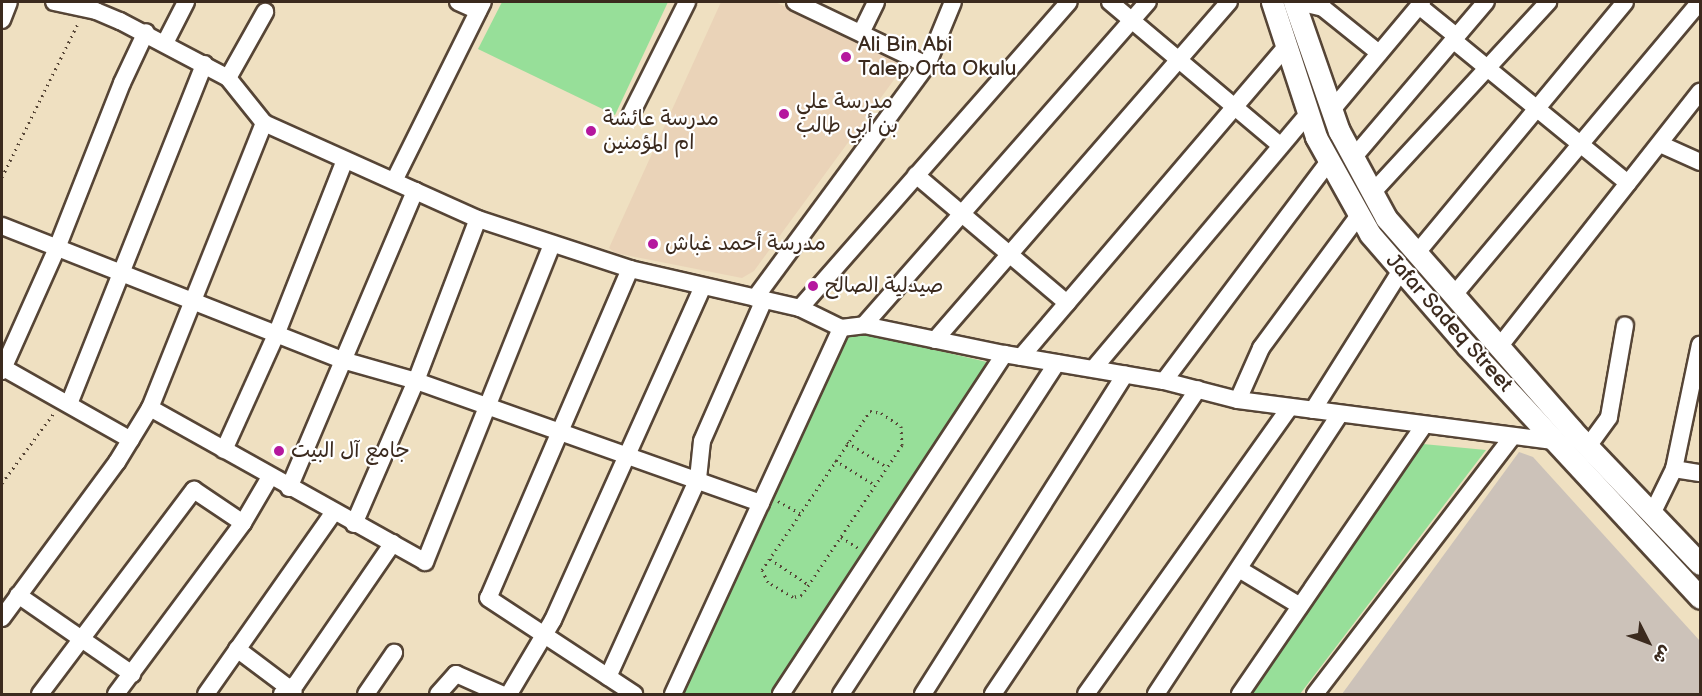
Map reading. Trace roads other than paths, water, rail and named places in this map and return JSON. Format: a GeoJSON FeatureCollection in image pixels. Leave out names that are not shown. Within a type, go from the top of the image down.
{"type":"FeatureCollection","features":[{"type":"Feature","properties":{"kind":"main road","name":"Jafar Sadeq Street"},"geometry":{"type":"LineString","coordinates":[[1272,2],[1308,114],[1329,161],[1370,234],[1555,441],[1701,598]]}},
{"type":"Feature","properties":{"kind":"main road","name":"Jafar Sadeq Street"},"geometry":{"type":"LineString","coordinates":[[1296,2],[1331,111],[1353,158],[1386,218],[1588,446],[1701,564]]}},
{"type":"Feature","properties":{"kind":"street"},"geometry":{"type":"LineString","coordinates":[[2,20],[9,2]]}},
{"type":"Feature","properties":{"kind":"street"},"geometry":{"type":"LineString","coordinates":[[54,2],[94,7],[204,64],[228,78],[264,123],[478,219],[630,269],[702,288],[800,308],[841,328],[864,325],[1004,354],[1164,381],[1238,400],[1555,441]]}},
{"type":"Feature","properties":{"kind":"street"},"geometry":{"type":"LineString","coordinates":[[165,43],[186,2]]}},
{"type":"Feature","properties":{"kind":"street"},"geometry":{"type":"LineString","coordinates":[[394,181],[481,6],[458,2]]}},
{"type":"Feature","properties":{"kind":"street"},"geometry":{"type":"LineString","coordinates":[[631,114],[687,2]]}},
{"type":"Feature","properties":{"kind":"street"},"geometry":{"type":"LineString","coordinates":[[795,2],[927,65]]}},
{"type":"Feature","properties":{"kind":"street"},"geometry":{"type":"LineString","coordinates":[[861,33],[876,2]]}},
{"type":"Feature","properties":{"kind":"street"},"geometry":{"type":"LineString","coordinates":[[608,677],[698,479],[702,441],[759,299],[927,65],[953,2]]}},
{"type":"Feature","properties":{"kind":"street"},"geometry":{"type":"LineString","coordinates":[[800,308],[1069,2]]}},
{"type":"Feature","properties":{"kind":"street"},"geometry":{"type":"LineString","coordinates":[[1110,2],[1280,145]]}},
{"type":"Feature","properties":{"kind":"street"},"geometry":{"type":"LineString","coordinates":[[864,325],[1148,2]]}},
{"type":"Feature","properties":{"kind":"street"},"geometry":{"type":"LineString","coordinates":[[935,340],[1228,2]]}},
{"type":"Feature","properties":{"kind":"street"},"geometry":{"type":"LineString","coordinates":[[1296,2],[1323,8],[1379,53]]}},
{"type":"Feature","properties":{"kind":"street"},"geometry":{"type":"LineString","coordinates":[[1353,158],[1486,2]]}},
{"type":"Feature","properties":{"kind":"street"},"geometry":{"type":"LineString","coordinates":[[1372,193],[1548,2]]}},
{"type":"Feature","properties":{"kind":"street"},"geometry":{"type":"LineString","coordinates":[[1416,254],[1538,110],[1625,2]]}},
{"type":"Feature","properties":{"kind":"street"},"geometry":{"type":"LineString","coordinates":[[1453,296],[1579,143],[1701,2]]}},
{"type":"Feature","properties":{"kind":"street"},"geometry":{"type":"LineString","coordinates":[[1331,111],[1420,4],[1488,69],[1628,183]]}},
{"type":"Feature","properties":{"kind":"street"},"geometry":{"type":"LineString","coordinates":[[228,78],[265,12]]}},
{"type":"Feature","properties":{"kind":"street"},"geometry":{"type":"LineString","coordinates":[[131,440],[66,402],[2,369],[57,248],[122,82],[146,32]]}},
{"type":"Feature","properties":{"kind":"street"},"geometry":{"type":"LineString","coordinates":[[1021,357],[1286,47]]}},
{"type":"Feature","properties":{"kind":"street"},"geometry":{"type":"LineString","coordinates":[[66,402],[123,273],[204,64]]}},
{"type":"Feature","properties":{"kind":"street"},"geometry":{"type":"LineString","coordinates":[[1499,347],[1701,92]]}},
{"type":"Feature","properties":{"kind":"street"},"geometry":{"type":"LineString","coordinates":[[1094,368],[1308,114]]}},
{"type":"Feature","properties":{"kind":"street"},"geometry":{"type":"LineString","coordinates":[[2,618],[131,440],[150,408],[264,123]]}},
{"type":"Feature","properties":{"kind":"street"},"geometry":{"type":"LineString","coordinates":[[1660,144],[1701,162]]}},
{"type":"Feature","properties":{"kind":"street"},"geometry":{"type":"LineString","coordinates":[[224,450],[276,335],[345,160]]}},
{"type":"Feature","properties":{"kind":"street"},"geometry":{"type":"LineString","coordinates":[[1164,381],[1329,161]]}},
{"type":"Feature","properties":{"kind":"street"},"geometry":{"type":"LineString","coordinates":[[916,175],[1067,303]]}},
{"type":"Feature","properties":{"kind":"street"},"geometry":{"type":"LineString","coordinates":[[289,488],[415,190]]}},
{"type":"Feature","properties":{"kind":"street"},"geometry":{"type":"LineString","coordinates":[[1238,400],[1261,348],[1359,215]]}},
{"type":"Feature","properties":{"kind":"street"},"geometry":{"type":"LineString","coordinates":[[354,524],[416,381],[478,219]]}},
{"type":"Feature","properties":{"kind":"street"},"geometry":{"type":"LineString","coordinates":[[2,226],[342,360],[416,381],[625,458],[763,499]]}},
{"type":"Feature","properties":{"kind":"street"},"geometry":{"type":"LineString","coordinates":[[150,408],[333,513],[425,561],[552,245]]}},
{"type":"Feature","properties":{"kind":"street"},"geometry":{"type":"LineString","coordinates":[[630,269],[488,598],[543,632],[634,694]]}},
{"type":"Feature","properties":{"kind":"street"},"geometry":{"type":"LineString","coordinates":[[1313,410],[1401,270]]}},
{"type":"Feature","properties":{"kind":"street"},"geometry":{"type":"LineString","coordinates":[[509,694],[543,632],[553,620],[702,288]]}},
{"type":"Feature","properties":{"kind":"street"},"geometry":{"type":"LineString","coordinates":[[1588,446],[1609,417],[1625,325]]}},
{"type":"Feature","properties":{"kind":"street"},"geometry":{"type":"LineString","coordinates":[[673,694],[841,328]]}},
{"type":"Feature","properties":{"kind":"street"},"geometry":{"type":"LineString","coordinates":[[1653,514],[1674,469],[1701,345]]}},
{"type":"Feature","properties":{"kind":"street"},"geometry":{"type":"LineString","coordinates":[[781,694],[1004,354]]}},
{"type":"Feature","properties":{"kind":"street"},"geometry":{"type":"LineString","coordinates":[[841,694],[1057,363]]}},
{"type":"Feature","properties":{"kind":"street"},"geometry":{"type":"LineString","coordinates":[[923,694],[1125,374]]}},
{"type":"Feature","properties":{"kind":"street"},"geometry":{"type":"LineString","coordinates":[[993,694],[1198,389]]}},
{"type":"Feature","properties":{"kind":"street"},"geometry":{"type":"LineString","coordinates":[[1086,694],[1290,407]]}},
{"type":"Feature","properties":{"kind":"street"},"geometry":{"type":"LineString","coordinates":[[1156,694],[1340,414]]}},
{"type":"Feature","properties":{"kind":"street"},"geometry":{"type":"LineString","coordinates":[[1240,694],[1424,425]]}},
{"type":"Feature","properties":{"kind":"street"},"geometry":{"type":"LineString","coordinates":[[1315,694],[1512,437]]}},
{"type":"Feature","properties":{"kind":"street"},"geometry":{"type":"LineString","coordinates":[[1674,469],[1701,473]]}},
{"type":"Feature","properties":{"kind":"street"},"geometry":{"type":"LineString","coordinates":[[116,694],[243,523],[270,477]]}},
{"type":"Feature","properties":{"kind":"street"},"geometry":{"type":"LineString","coordinates":[[40,694],[194,490],[243,523]]}},
{"type":"Feature","properties":{"kind":"street"},"geometry":{"type":"LineString","coordinates":[[206,694],[333,513]]}},
{"type":"Feature","properties":{"kind":"street"},"geometry":{"type":"LineString","coordinates":[[237,649],[289,692],[393,543]]}},
{"type":"Feature","properties":{"kind":"street"},"geometry":{"type":"LineString","coordinates":[[1239,569],[1300,606]]}},
{"type":"Feature","properties":{"kind":"street"},"geometry":{"type":"LineString","coordinates":[[18,596],[132,674]]}},
{"type":"Feature","properties":{"kind":"street"},"geometry":{"type":"LineString","coordinates":[[366,694],[394,653]]}},
{"type":"Feature","properties":{"kind":"street"},"geometry":{"type":"LineString","coordinates":[[438,694],[456,674],[501,694]]}},
{"type":"Feature","properties":{"kind":"place","name":"Ali Bin Abi Talep Orta Okulu"},"geometry":{"type":"Point","coordinates":[846,57]}},
{"type":"Feature","properties":{"kind":"place","name":"مدرسة علي بن أبي طالب"},"geometry":{"type":"Point","coordinates":[784,114]}},
{"type":"Feature","properties":{"kind":"place","name":"مدرسة عائشة ام المؤمنين"},"geometry":{"type":"Point","coordinates":[591,131]}},
{"type":"Feature","properties":{"kind":"place","name":"مدرسة أحمد غباش"},"geometry":{"type":"Point","coordinates":[653,244]}},
{"type":"Feature","properties":{"kind":"place","name":"صيدلية الصالح"},"geometry":{"type":"Point","coordinates":[813,286]}},
{"type":"Feature","properties":{"kind":"place","name":"جامع آل البيت"},"geometry":{"type":"Point","coordinates":[279,451]}}]}
